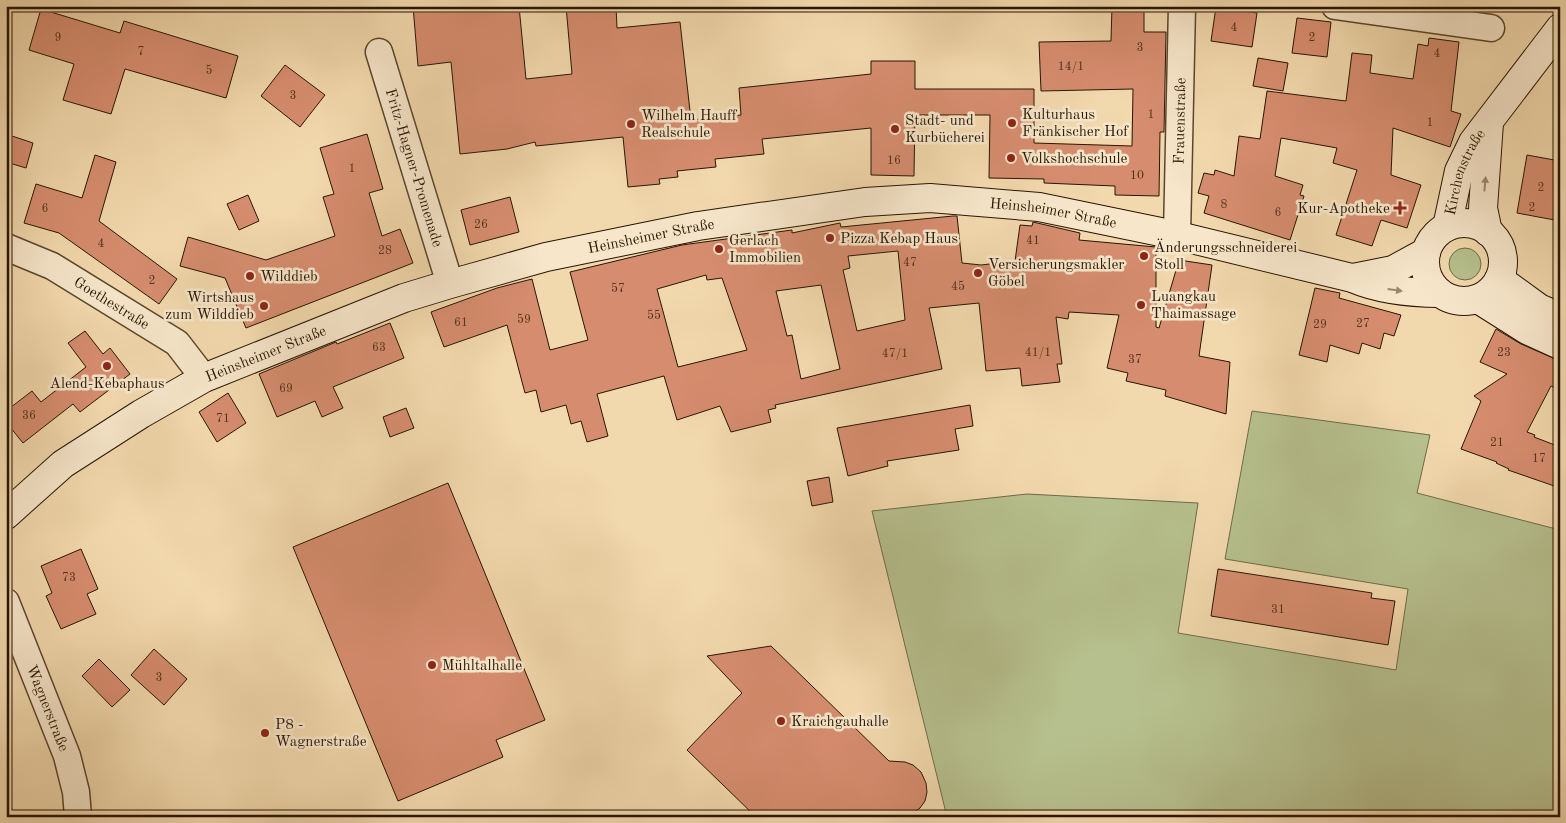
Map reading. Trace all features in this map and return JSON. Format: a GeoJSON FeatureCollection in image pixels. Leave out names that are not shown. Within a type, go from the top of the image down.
{"type":"FeatureCollection","features":[{"type":"Feature","properties":{"kind":"street","name":"Frauenstraße"},"geometry":{"type":"LineString","coordinates":[[1177,236],[1182,6]]}},
{"type":"Feature","properties":{"kind":"street"},"geometry":{"type":"LineString","coordinates":[[1335,6],[1491,28]]}},
{"type":"Feature","properties":{"kind":"street","name":"Kirchenstraße"},"geometry":{"type":"LineString","coordinates":[[1446,227],[1459,171],[1473,142],[1560,28]]}},
{"type":"Feature","properties":{"kind":"street","name":"Fritz-Hagner-Promenade"},"geometry":{"type":"LineString","coordinates":[[379,52],[450,284]]}},
{"type":"Feature","properties":{"kind":"street","name":"Kirchenstraße"},"geometry":{"type":"LineString","coordinates":[[1488,232],[1483,208],[1489,123]]}},
{"type":"Feature","properties":{"kind":"street","name":"Heinsheimer Straße"},"geometry":{"type":"LineString","coordinates":[[6,515],[63,464],[141,414],[204,378],[404,298],[546,257],[698,226],[874,201],[930,198],[1039,207],[1177,236],[1352,278],[1370,286],[1395,291],[1440,293],[1452,300],[1478,299]]}},
{"type":"Feature","properties":{"kind":"street"},"geometry":{"type":"LineString","coordinates":[[1446,227],[1468,223],[1488,232],[1499,246],[1503,262],[1499,279],[1487,294],[1478,299]]}},
{"type":"Feature","properties":{"kind":"street","name":"Heinsheimer Straße"},"geometry":{"type":"LineString","coordinates":[[1352,278],[1393,270],[1426,252],[1430,242],[1446,227]]}},
{"type":"Feature","properties":{"kind":"street","name":"Goethestraße"},"geometry":{"type":"LineString","coordinates":[[6,247],[52,266],[177,343],[204,378]]}},
{"type":"Feature","properties":{"kind":"street"},"geometry":{"type":"LineString","coordinates":[[1426,252],[1426,275],[1440,293]]}},
{"type":"Feature","properties":{"kind":"street"},"geometry":{"type":"LineString","coordinates":[[1499,279],[1542,318],[1560,345]]}},
{"type":"Feature","properties":{"kind":"street"},"geometry":{"type":"LineString","coordinates":[[1478,299],[1542,318]]}},
{"type":"Feature","properties":{"kind":"street","name":"Wagnerstraße"},"geometry":{"type":"LineString","coordinates":[[6,602],[66,756],[76,792],[78,817]]}},
{"type":"Feature","properties":{"kind":"green space"},"geometry":{"type":"Polygon","coordinates":[[[1465,248],[1471,249],[1476,253],[1480,258],[1480,270],[1476,275],[1471,279],[1465,280],[1459,279],[1454,275],[1450,270],[1449,264],[1450,258],[1454,253],[1459,249],[1465,248]]]}},
{"type":"Feature","properties":{"kind":"green space"},"geometry":{"type":"Polygon","coordinates":[[[1252,411],[1430,435],[1417,493],[1560,530],[1560,817],[947,817],[872,511],[1027,494],[1198,503],[1178,633],[1396,670],[1408,589],[1225,559],[1252,411]]]}},
{"type":"Feature","properties":{"kind":"building"},"geometry":{"type":"Polygon","coordinates":[[[413,6],[519,6],[526,79],[572,74],[566,6],[616,6],[617,28],[680,22],[691,120],[741,115],[739,88],[871,74],[871,61],[915,61],[915,89],[1034,89],[1034,143],[1132,146],[1133,89],[1041,91],[1039,42],[1111,41],[1112,6],[1144,6],[1144,32],[1166,32],[1164,132],[1160,132],[1159,196],[1115,195],[1115,186],[1044,183],[1044,179],[989,178],[990,115],[915,115],[914,176],[871,175],[871,128],[762,139],[764,154],[715,159],[716,167],[677,171],[678,177],[659,179],[660,184],[628,187],[623,137],[536,146],[535,142],[507,149],[460,154],[451,62],[418,66],[413,6]]]}},
{"type":"Feature","properties":{"kind":"building"},"geometry":{"type":"Polygon","coordinates":[[[1216,7],[1257,13],[1252,47],[1211,41],[1216,7]]]}},
{"type":"Feature","properties":{"kind":"building"},"geometry":{"type":"Polygon","coordinates":[[[41,9],[120,33],[124,21],[238,56],[226,98],[125,69],[111,114],[63,100],[74,64],[29,50],[41,9]]]}},
{"type":"Feature","properties":{"kind":"building"},"geometry":{"type":"Polygon","coordinates":[[[1297,18],[1331,22],[1327,57],[1292,53],[1297,18]]]}},
{"type":"Feature","properties":{"kind":"building"},"geometry":{"type":"Polygon","coordinates":[[[1429,38],[1459,42],[1451,111],[1461,114],[1450,147],[1393,128],[1391,175],[1421,185],[1407,228],[1381,220],[1372,246],[1336,235],[1357,170],[1333,163],[1337,148],[1281,138],[1275,176],[1303,185],[1300,195],[1304,196],[1290,240],[1204,213],[1209,196],[1198,193],[1204,173],[1214,175],[1215,170],[1234,176],[1239,136],[1260,139],[1267,91],[1346,101],[1352,53],[1372,55],[1370,73],[1413,79],[1418,44],[1428,46],[1429,38]]]}},
{"type":"Feature","properties":{"kind":"building"},"geometry":{"type":"Polygon","coordinates":[[[1258,58],[1288,63],[1283,91],[1253,86],[1258,58]]]}},
{"type":"Feature","properties":{"kind":"building"},"geometry":{"type":"Polygon","coordinates":[[[285,65],[325,95],[300,127],[261,96],[285,65]]]}},
{"type":"Feature","properties":{"kind":"building"},"geometry":{"type":"Polygon","coordinates":[[[6,134],[33,143],[26,168],[6,162],[6,134]]]}},
{"type":"Feature","properties":{"kind":"building"},"geometry":{"type":"Polygon","coordinates":[[[367,134],[383,189],[369,193],[382,236],[400,229],[413,263],[246,328],[225,278],[180,266],[188,237],[266,260],[335,236],[323,197],[334,194],[320,148],[367,134]]]}},
{"type":"Feature","properties":{"kind":"building"},"geometry":{"type":"Polygon","coordinates":[[[95,155],[116,162],[99,221],[177,279],[159,304],[59,233],[24,223],[36,184],[82,198],[95,155]]]}},
{"type":"Feature","properties":{"kind":"building"},"geometry":{"type":"Polygon","coordinates":[[[1527,155],[1560,161],[1560,221],[1517,213],[1527,155]]]}},
{"type":"Feature","properties":{"kind":"building"},"geometry":{"type":"Polygon","coordinates":[[[248,195],[259,221],[239,230],[227,204],[248,195]]]}},
{"type":"Feature","properties":{"kind":"building"},"geometry":{"type":"Polygon","coordinates":[[[510,197],[519,232],[470,245],[461,210],[510,197]]]}},
{"type":"Feature","properties":{"kind":"building"},"geometry":{"type":"Polygon","coordinates":[[[957,216],[962,263],[981,265],[1015,261],[1020,225],[1032,226],[1033,222],[1080,233],[1079,240],[1156,247],[1156,327],[1159,328],[1179,260],[1212,265],[1199,356],[1230,362],[1226,414],[1165,396],[1166,390],[1126,381],[1128,373],[1107,368],[1119,315],[1069,312],[1068,319],[1056,317],[1062,364],[1057,364],[1060,382],[1022,386],[1020,368],[986,371],[979,303],[929,308],[942,369],[775,405],[776,408],[768,410],[771,422],[731,432],[720,406],[677,420],[664,376],[597,394],[608,436],[587,442],[581,421],[571,424],[566,405],[541,412],[536,390],[525,393],[507,325],[444,347],[431,312],[497,288],[532,279],[550,350],[588,340],[570,272],[682,245],[792,230],[792,233],[840,223],[841,227],[957,216]],[[898,251],[848,256],[850,268],[843,270],[857,331],[905,320],[898,251]],[[706,275],[657,289],[678,367],[747,350],[722,278],[707,280],[706,275]],[[821,285],[776,291],[787,336],[792,335],[801,379],[840,369],[821,285]]]}},
{"type":"Feature","properties":{"kind":"building"},"geometry":{"type":"Polygon","coordinates":[[[1315,288],[1340,293],[1339,298],[1401,315],[1394,336],[1384,333],[1380,349],[1362,343],[1359,354],[1330,345],[1327,362],[1299,355],[1315,288]]]}},
{"type":"Feature","properties":{"kind":"building"},"geometry":{"type":"Polygon","coordinates":[[[390,323],[404,358],[333,387],[343,408],[322,417],[315,401],[277,417],[259,374],[336,342],[337,344],[390,323]]]}},
{"type":"Feature","properties":{"kind":"building"},"geometry":{"type":"Polygon","coordinates":[[[1496,329],[1521,344],[1560,361],[1560,390],[1551,386],[1527,432],[1535,435],[1534,437],[1560,447],[1560,488],[1508,470],[1497,462],[1461,449],[1481,401],[1474,396],[1507,374],[1480,362],[1496,329]]]}},
{"type":"Feature","properties":{"kind":"building"},"geometry":{"type":"Polygon","coordinates":[[[85,331],[103,354],[110,348],[130,374],[80,412],[73,404],[23,443],[6,422],[6,411],[32,391],[41,402],[86,367],[68,343],[85,331]]]}},
{"type":"Feature","properties":{"kind":"building"},"geometry":{"type":"Polygon","coordinates":[[[228,393],[246,423],[217,442],[199,412],[228,393]]]}},
{"type":"Feature","properties":{"kind":"building"},"geometry":{"type":"Polygon","coordinates":[[[970,405],[973,426],[955,429],[959,450],[887,461],[888,466],[848,476],[837,428],[970,405]]]}},
{"type":"Feature","properties":{"kind":"building"},"geometry":{"type":"Polygon","coordinates":[[[406,408],[414,428],[390,437],[383,417],[406,408]]]}},
{"type":"Feature","properties":{"kind":"building"},"geometry":{"type":"Polygon","coordinates":[[[829,477],[833,502],[812,506],[807,481],[829,477]]]}},
{"type":"Feature","properties":{"kind":"building","name":"Mühltalhalle"},"geometry":{"type":"Polygon","coordinates":[[[448,483],[545,720],[496,740],[503,757],[398,801],[293,547],[448,483]]]}},
{"type":"Feature","properties":{"kind":"building"},"geometry":{"type":"Polygon","coordinates":[[[81,549],[98,589],[87,594],[96,614],[61,629],[46,596],[52,593],[41,566],[81,549]]]}},
{"type":"Feature","properties":{"kind":"building"},"geometry":{"type":"Polygon","coordinates":[[[1218,569],[1372,593],[1371,598],[1395,601],[1388,645],[1211,616],[1218,569]]]}},
{"type":"Feature","properties":{"kind":"building","name":"Kraichgauhalle"},"geometry":{"type":"Polygon","coordinates":[[[771,646],[889,761],[905,762],[913,765],[921,772],[926,783],[927,792],[925,801],[920,808],[907,817],[890,817],[873,812],[869,817],[756,817],[687,750],[742,693],[707,656],[771,646]]]}},
{"type":"Feature","properties":{"kind":"building"},"geometry":{"type":"Polygon","coordinates":[[[154,649],[187,679],[164,705],[131,675],[154,649]]]}},
{"type":"Feature","properties":{"kind":"building"},"geometry":{"type":"Polygon","coordinates":[[[99,659],[130,690],[112,707],[82,676],[99,659]]]}},
{"type":"Feature","properties":{"kind":"place","name":"Kulturhaus Fränkischer Hof"},"geometry":{"type":"Point","coordinates":[1012,123]}},
{"type":"Feature","properties":{"kind":"place","name":"Wilhelm Hauff Realschule"},"geometry":{"type":"Point","coordinates":[631,124]}},
{"type":"Feature","properties":{"kind":"place","name":"Stadt- und Kurbücherei"},"geometry":{"type":"Point","coordinates":[895,129]}},
{"type":"Feature","properties":{"kind":"place","name":"Volkshochschule"},"geometry":{"type":"Point","coordinates":[1011,158]}},
{"type":"Feature","properties":{"kind":"place","name":"Kur-Apotheke"},"geometry":{"type":"Point","coordinates":[1400,208]}},
{"type":"Feature","properties":{"kind":"place","name":"Pizza Kebap Haus"},"geometry":{"type":"Point","coordinates":[830,238]}},
{"type":"Feature","properties":{"kind":"place","name":"Gerlach Immobilien"},"geometry":{"type":"Point","coordinates":[719,249]}},
{"type":"Feature","properties":{"kind":"place","name":"Änderungsschneiderei Stoll"},"geometry":{"type":"Point","coordinates":[1144,256]}},
{"type":"Feature","properties":{"kind":"place","name":"Versicherungsmakler Göbel"},"geometry":{"type":"Point","coordinates":[978,273]}},
{"type":"Feature","properties":{"kind":"place","name":"Wilddieb"},"geometry":{"type":"Point","coordinates":[250,276]}},
{"type":"Feature","properties":{"kind":"place","name":"Luangkau Thaimassage"},"geometry":{"type":"Point","coordinates":[1141,305]}},
{"type":"Feature","properties":{"kind":"place","name":"Wirtshaus zum Wilddieb"},"geometry":{"type":"Point","coordinates":[264,306]}},
{"type":"Feature","properties":{"kind":"place","name":"Alend-Kebaphaus"},"geometry":{"type":"Point","coordinates":[107,366]}},
{"type":"Feature","properties":{"kind":"place","name":"Mühltalhalle"},"geometry":{"type":"Point","coordinates":[432,665]}},
{"type":"Feature","properties":{"kind":"place","name":"Kraichgauhalle"},"geometry":{"type":"Point","coordinates":[781,721]}},
{"type":"Feature","properties":{"kind":"place","name":"P8 - Wagnerstraße"},"geometry":{"type":"Point","coordinates":[265,733]}}]}
